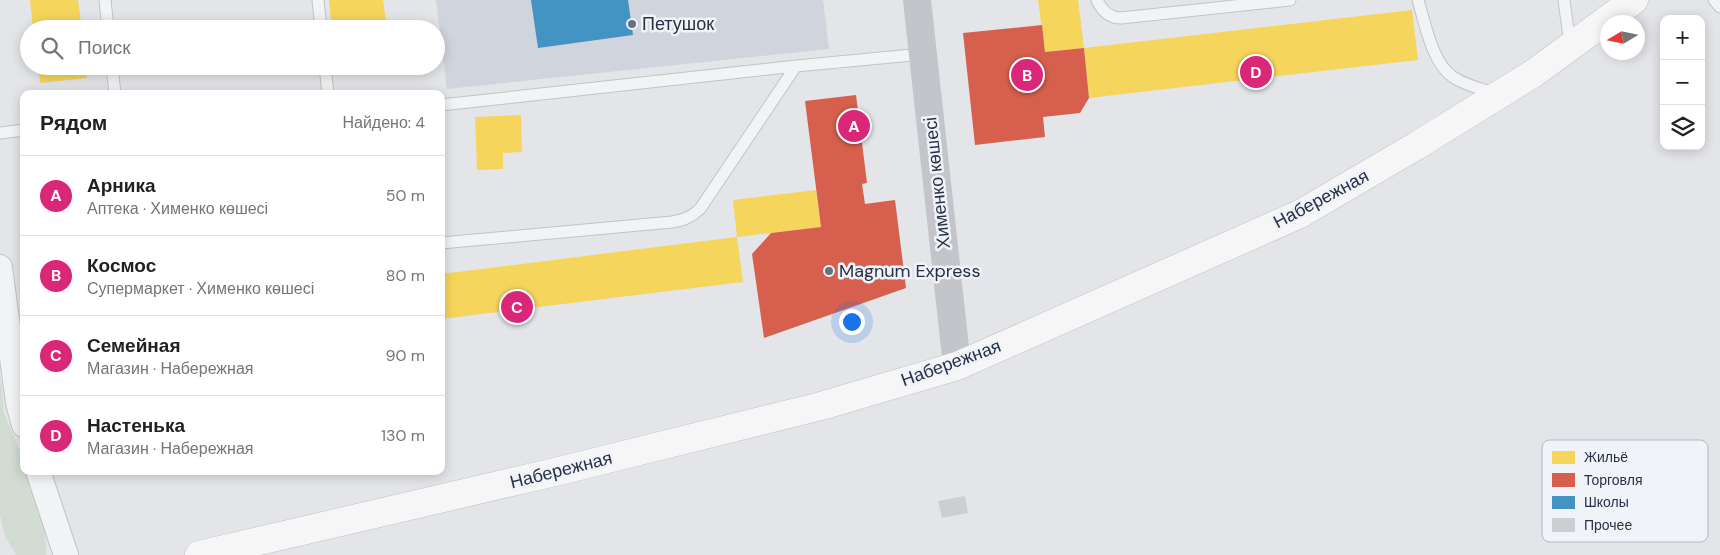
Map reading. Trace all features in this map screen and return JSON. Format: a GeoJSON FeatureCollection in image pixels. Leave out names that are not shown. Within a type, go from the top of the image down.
{"type":"FeatureCollection","features":[{"type":"Feature","properties":{"kind":"main road","name":"Хименко көшесі"},"geometry":{"type":"LineString","coordinates":[[917,0],[957,366]]}},
{"type":"Feature","properties":{"kind":"main road","name":"Набережная"},"geometry":{"type":"LineString","coordinates":[[199,555],[555,472],[821,406],[957,366],[1300,214],[1416,146],[1534,73],[1634,0]]}},
{"type":"Feature","properties":{"kind":"street"},"geometry":{"type":"LineString","coordinates":[[0,267],[20,411]]}},
{"type":"Feature","properties":{"kind":"street"},"geometry":{"type":"LineString","coordinates":[[39,475],[66,555]]}},
{"type":"Feature","properties":{"kind":"lane"},"geometry":{"type":"LineString","coordinates":[[105,0],[107,20]]}},
{"type":"Feature","properties":{"kind":"lane"},"geometry":{"type":"LineString","coordinates":[[318,0],[320,20]]}},
{"type":"Feature","properties":{"kind":"lane"},"geometry":{"type":"LineString","coordinates":[[1097,0],[1107,15],[1114,18],[1290,0]]}},
{"type":"Feature","properties":{"kind":"lane"},"geometry":{"type":"LineString","coordinates":[[1418,0],[1431,45],[1452,77],[1500,94]]}},
{"type":"Feature","properties":{"kind":"lane"},"geometry":{"type":"LineString","coordinates":[[1564,0],[1570,46]]}},
{"type":"Feature","properties":{"kind":"lane"},"geometry":{"type":"LineString","coordinates":[[1714,0],[1720,7]]}},
{"type":"Feature","properties":{"kind":"lane"},"geometry":{"type":"LineString","coordinates":[[445,104],[922,54]]}},
{"type":"Feature","properties":{"kind":"lane"},"geometry":{"type":"LineString","coordinates":[[445,243],[672,222],[693,216],[700,209],[796,66]]}},
{"type":"Feature","properties":{"kind":"lane"},"geometry":{"type":"LineString","coordinates":[[113,75],[115,90]]}},
{"type":"Feature","properties":{"kind":"lane"},"geometry":{"type":"LineString","coordinates":[[326,75],[328,90]]}},
{"type":"Feature","properties":{"kind":"lane"},"geometry":{"type":"LineString","coordinates":[[0,133],[20,130]]}},
{"type":"Feature","properties":{"kind":"shaded area","name":"Петушок"},"geometry":{"type":"Polygon","coordinates":[[[436,0],[823,0],[829,49],[447,89],[445,73],[445,20],[438,20],[436,0]]]}},
{"type":"Feature","properties":{"kind":"shaded area"},"geometry":{"type":"Polygon","coordinates":[[[0,374],[4,413],[20,451],[20,475],[29,475],[45,523],[46,555],[16,555],[5,536],[0,515],[0,374]]]}},
{"type":"Feature","properties":{"kind":"building: Жильё"},"geometry":{"type":"Polygon","coordinates":[[[30,0],[78,0],[81,20],[32,20],[30,0]]]}},
{"type":"Feature","properties":{"kind":"building: Жильё"},"geometry":{"type":"Polygon","coordinates":[[[329,0],[383,0],[386,20],[331,20],[329,0]]]}},
{"type":"Feature","properties":{"kind":"building: Жильё"},"geometry":{"type":"Polygon","coordinates":[[[1038,0],[1078,0],[1084,48],[1045,52],[1038,0]]]}},
{"type":"Feature","properties":{"kind":"building: Жильё"},"geometry":{"type":"Polygon","coordinates":[[[1412,10],[1418,60],[1089,98],[1084,48],[1412,10]]]}},
{"type":"Feature","properties":{"kind":"building: Жильё"},"geometry":{"type":"Polygon","coordinates":[[[39,75],[87,75],[87,78],[40,83],[39,75]]]}},
{"type":"Feature","properties":{"kind":"building: Жильё"},"geometry":{"type":"Polygon","coordinates":[[[521,115],[522,152],[503,153],[503,169],[477,170],[475,117],[521,115]]]}},
{"type":"Feature","properties":{"kind":"building: Жильё"},"geometry":{"type":"Polygon","coordinates":[[[816,190],[821,227],[737,237],[733,200],[816,190]]]}},
{"type":"Feature","properties":{"kind":"building: Жильё"},"geometry":{"type":"Polygon","coordinates":[[[737,237],[743,282],[445,319],[445,274],[737,237]]]}},
{"type":"Feature","properties":{"kind":"building: Торговля"},"geometry":{"type":"Polygon","coordinates":[[[1042,25],[1045,52],[1084,48],[1089,98],[1080,113],[1043,117],[1045,137],[975,145],[963,33],[1042,25]]]}},
{"type":"Feature","properties":{"kind":"building: Торговля","name":"Magnum Express"},"geometry":{"type":"Polygon","coordinates":[[[856,95],[867,183],[862,184],[865,204],[895,200],[906,288],[764,338],[752,254],[771,233],[821,227],[805,101],[856,95]]]}},
{"type":"Feature","properties":{"kind":"building: Школы","name":"Петушок"},"geometry":{"type":"Polygon","coordinates":[[[531,0],[628,0],[633,35],[538,48],[531,0]]]}},
{"type":"Feature","properties":{"kind":"building: Прочее"},"geometry":{"type":"Polygon","coordinates":[[[965,496],[968,513],[942,518],[938,501],[965,496]]]}},
{"type":"Feature","properties":{"kind":"place","name":"Петушок"},"geometry":{"type":"Point","coordinates":[632,24]}},
{"type":"Feature","properties":{"kind":"place","name":"Настенька"},"geometry":{"type":"Point","coordinates":[1256,72]}},
{"type":"Feature","properties":{"kind":"place","name":"Космос"},"geometry":{"type":"Point","coordinates":[1027,75]}},
{"type":"Feature","properties":{"kind":"place","name":"Арника"},"geometry":{"type":"Point","coordinates":[854,126]}},
{"type":"Feature","properties":{"kind":"place","name":"Magnum Express"},"geometry":{"type":"Point","coordinates":[829,271]}},
{"type":"Feature","properties":{"kind":"place","name":"Семейная"},"geometry":{"type":"Point","coordinates":[517,307]}}]}
